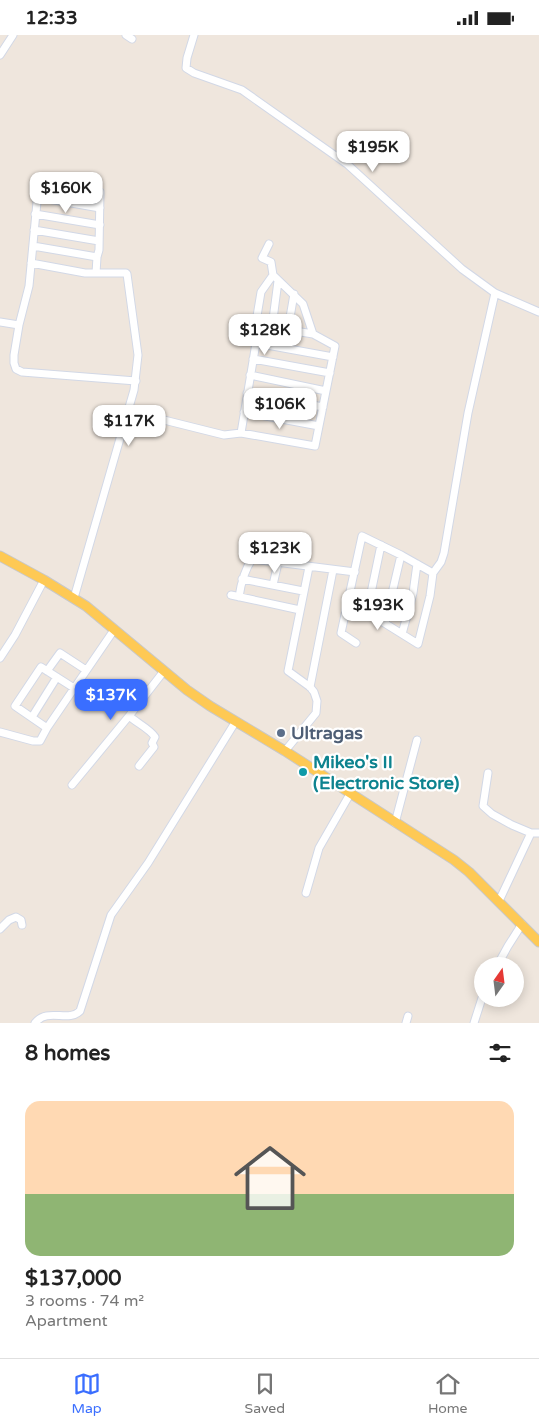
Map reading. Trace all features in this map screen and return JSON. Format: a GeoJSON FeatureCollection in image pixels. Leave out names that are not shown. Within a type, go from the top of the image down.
{"type":"FeatureCollection","features":[{"type":"Feature","properties":{"kind":"main road"},"geometry":{"type":"LineString","coordinates":[[0,556],[74,598],[210,706],[285,751],[454,860],[469,872],[539,942]]}},
{"type":"Feature","properties":{"kind":"street"},"geometry":{"type":"LineString","coordinates":[[0,55],[13,35]]}},
{"type":"Feature","properties":{"kind":"street"},"geometry":{"type":"LineString","coordinates":[[194,35],[186,68],[194,73],[242,90],[347,164],[462,269],[495,293],[539,312]]}},
{"type":"Feature","properties":{"kind":"street"},"geometry":{"type":"LineString","coordinates":[[96,273],[99,250],[100,192],[39,181],[29,286],[14,355],[16,369],[22,372],[136,381]]}},
{"type":"Feature","properties":{"kind":"street"},"geometry":{"type":"LineString","coordinates":[[37,197],[100,208]]}},
{"type":"Feature","properties":{"kind":"street"},"geometry":{"type":"LineString","coordinates":[[35,214],[100,225]]}},
{"type":"Feature","properties":{"kind":"street"},"geometry":{"type":"LineString","coordinates":[[34,230],[99,241]]}},
{"type":"Feature","properties":{"kind":"street"},"geometry":{"type":"LineString","coordinates":[[269,244],[262,258],[272,262],[276,278],[272,327]]}},
{"type":"Feature","properties":{"kind":"street"},"geometry":{"type":"LineString","coordinates":[[33,246],[97,257]]}},
{"type":"Feature","properties":{"kind":"street"},"geometry":{"type":"LineString","coordinates":[[31,263],[85,273],[123,272],[127,274],[138,355],[136,381],[74,598]]}},
{"type":"Feature","properties":{"kind":"street"},"geometry":{"type":"LineString","coordinates":[[276,278],[303,304],[313,334]]}},
{"type":"Feature","properties":{"kind":"street"},"geometry":{"type":"LineString","coordinates":[[241,433],[259,325],[256,322],[261,292],[276,278]]}},
{"type":"Feature","properties":{"kind":"street"},"geometry":{"type":"LineString","coordinates":[[349,601],[418,643],[430,596],[433,573],[441,563],[444,553],[468,413],[495,293]]}},
{"type":"Feature","properties":{"kind":"street"},"geometry":{"type":"LineString","coordinates":[[288,329],[294,294]]}},
{"type":"Feature","properties":{"kind":"street"},"geometry":{"type":"LineString","coordinates":[[0,321],[20,325]]}},
{"type":"Feature","properties":{"kind":"street"},"geometry":{"type":"LineString","coordinates":[[128,411],[224,435],[241,433],[314,446],[335,346],[313,334],[259,325]]}},
{"type":"Feature","properties":{"kind":"street"},"geometry":{"type":"LineString","coordinates":[[256,343],[333,357]]}},
{"type":"Feature","properties":{"kind":"street"},"geometry":{"type":"LineString","coordinates":[[253,359],[330,373]]}},
{"type":"Feature","properties":{"kind":"street"},"geometry":{"type":"LineString","coordinates":[[250,375],[326,391]]}},
{"type":"Feature","properties":{"kind":"street"},"geometry":{"type":"LineString","coordinates":[[248,393],[323,407]]}},
{"type":"Feature","properties":{"kind":"street"},"geometry":{"type":"LineString","coordinates":[[244,412],[319,426]]}},
{"type":"Feature","properties":{"kind":"street"},"geometry":{"type":"LineString","coordinates":[[356,643],[341,633],[362,535],[433,573]]}},
{"type":"Feature","properties":{"kind":"street"},"geometry":{"type":"LineString","coordinates":[[367,612],[381,545]]}},
{"type":"Feature","properties":{"kind":"street"},"geometry":{"type":"LineString","coordinates":[[385,623],[401,555]]}},
{"type":"Feature","properties":{"kind":"street"},"geometry":{"type":"LineString","coordinates":[[239,597],[242,579],[252,559],[355,572]]}},
{"type":"Feature","properties":{"kind":"street"},"geometry":{"type":"LineString","coordinates":[[273,585],[278,563]]}},
{"type":"Feature","properties":{"kind":"street"},"geometry":{"type":"LineString","coordinates":[[402,634],[413,593],[417,563]]}},
{"type":"Feature","properties":{"kind":"street"},"geometry":{"type":"LineString","coordinates":[[285,751],[316,713],[317,701],[314,692],[288,671],[309,567]]}},
{"type":"Feature","properties":{"kind":"street"},"geometry":{"type":"LineString","coordinates":[[310,687],[332,570]]}},
{"type":"Feature","properties":{"kind":"street"},"geometry":{"type":"LineString","coordinates":[[242,579],[303,591]]}},
{"type":"Feature","properties":{"kind":"street"},"geometry":{"type":"LineString","coordinates":[[0,658],[19,628],[44,580]]}},
{"type":"Feature","properties":{"kind":"street"},"geometry":{"type":"LineString","coordinates":[[231,595],[300,610]]}},
{"type":"Feature","properties":{"kind":"street"},"geometry":{"type":"LineString","coordinates":[[0,732],[33,741],[40,741],[114,630]]}},
{"type":"Feature","properties":{"kind":"street"},"geometry":{"type":"LineString","coordinates":[[47,671],[60,653],[86,671]]}},
{"type":"Feature","properties":{"kind":"street"},"geometry":{"type":"LineString","coordinates":[[47,728],[15,706],[41,667],[74,689]]}},
{"type":"Feature","properties":{"kind":"street"},"geometry":{"type":"LineString","coordinates":[[72,785],[164,671]]}},
{"type":"Feature","properties":{"kind":"street"},"geometry":{"type":"LineString","coordinates":[[32,717],[57,677]]}},
{"type":"Feature","properties":{"kind":"street"},"geometry":{"type":"LineString","coordinates":[[129,716],[145,729],[152,732],[155,737],[152,743],[154,747],[139,766]]}},
{"type":"Feature","properties":{"kind":"street"},"geometry":{"type":"LineString","coordinates":[[35,1023],[44,1016],[74,1015],[80,1011],[111,915],[148,863],[236,721]]}},
{"type":"Feature","properties":{"kind":"street"},"geometry":{"type":"LineString","coordinates":[[395,823],[416,740]]}},
{"type":"Feature","properties":{"kind":"street"},"geometry":{"type":"LineString","coordinates":[[488,773],[484,805],[492,814],[531,833],[539,833]]}},
{"type":"Feature","properties":{"kind":"street"},"geometry":{"type":"LineString","coordinates":[[306,893],[319,849],[350,794]]}},
{"type":"Feature","properties":{"kind":"street"},"geometry":{"type":"LineString","coordinates":[[499,901],[531,833]]}},
{"type":"Feature","properties":{"kind":"street"},"geometry":{"type":"LineString","coordinates":[[0,929],[9,920],[16,917],[21,920],[22,925]]}},
{"type":"Feature","properties":{"kind":"street"},"geometry":{"type":"LineString","coordinates":[[502,957],[522,925]]}},
{"type":"Feature","properties":{"kind":"street"},"geometry":{"type":"LineString","coordinates":[[474,1023],[479,1007]]}},
{"type":"Feature","properties":{"kind":"place","name":"Ultragas"},"geometry":{"type":"Point","coordinates":[281,733]}},
{"type":"Feature","properties":{"kind":"place","name":"Mikeo's II (Electronic Store)"},"geometry":{"type":"Point","coordinates":[303,772]}}]}
